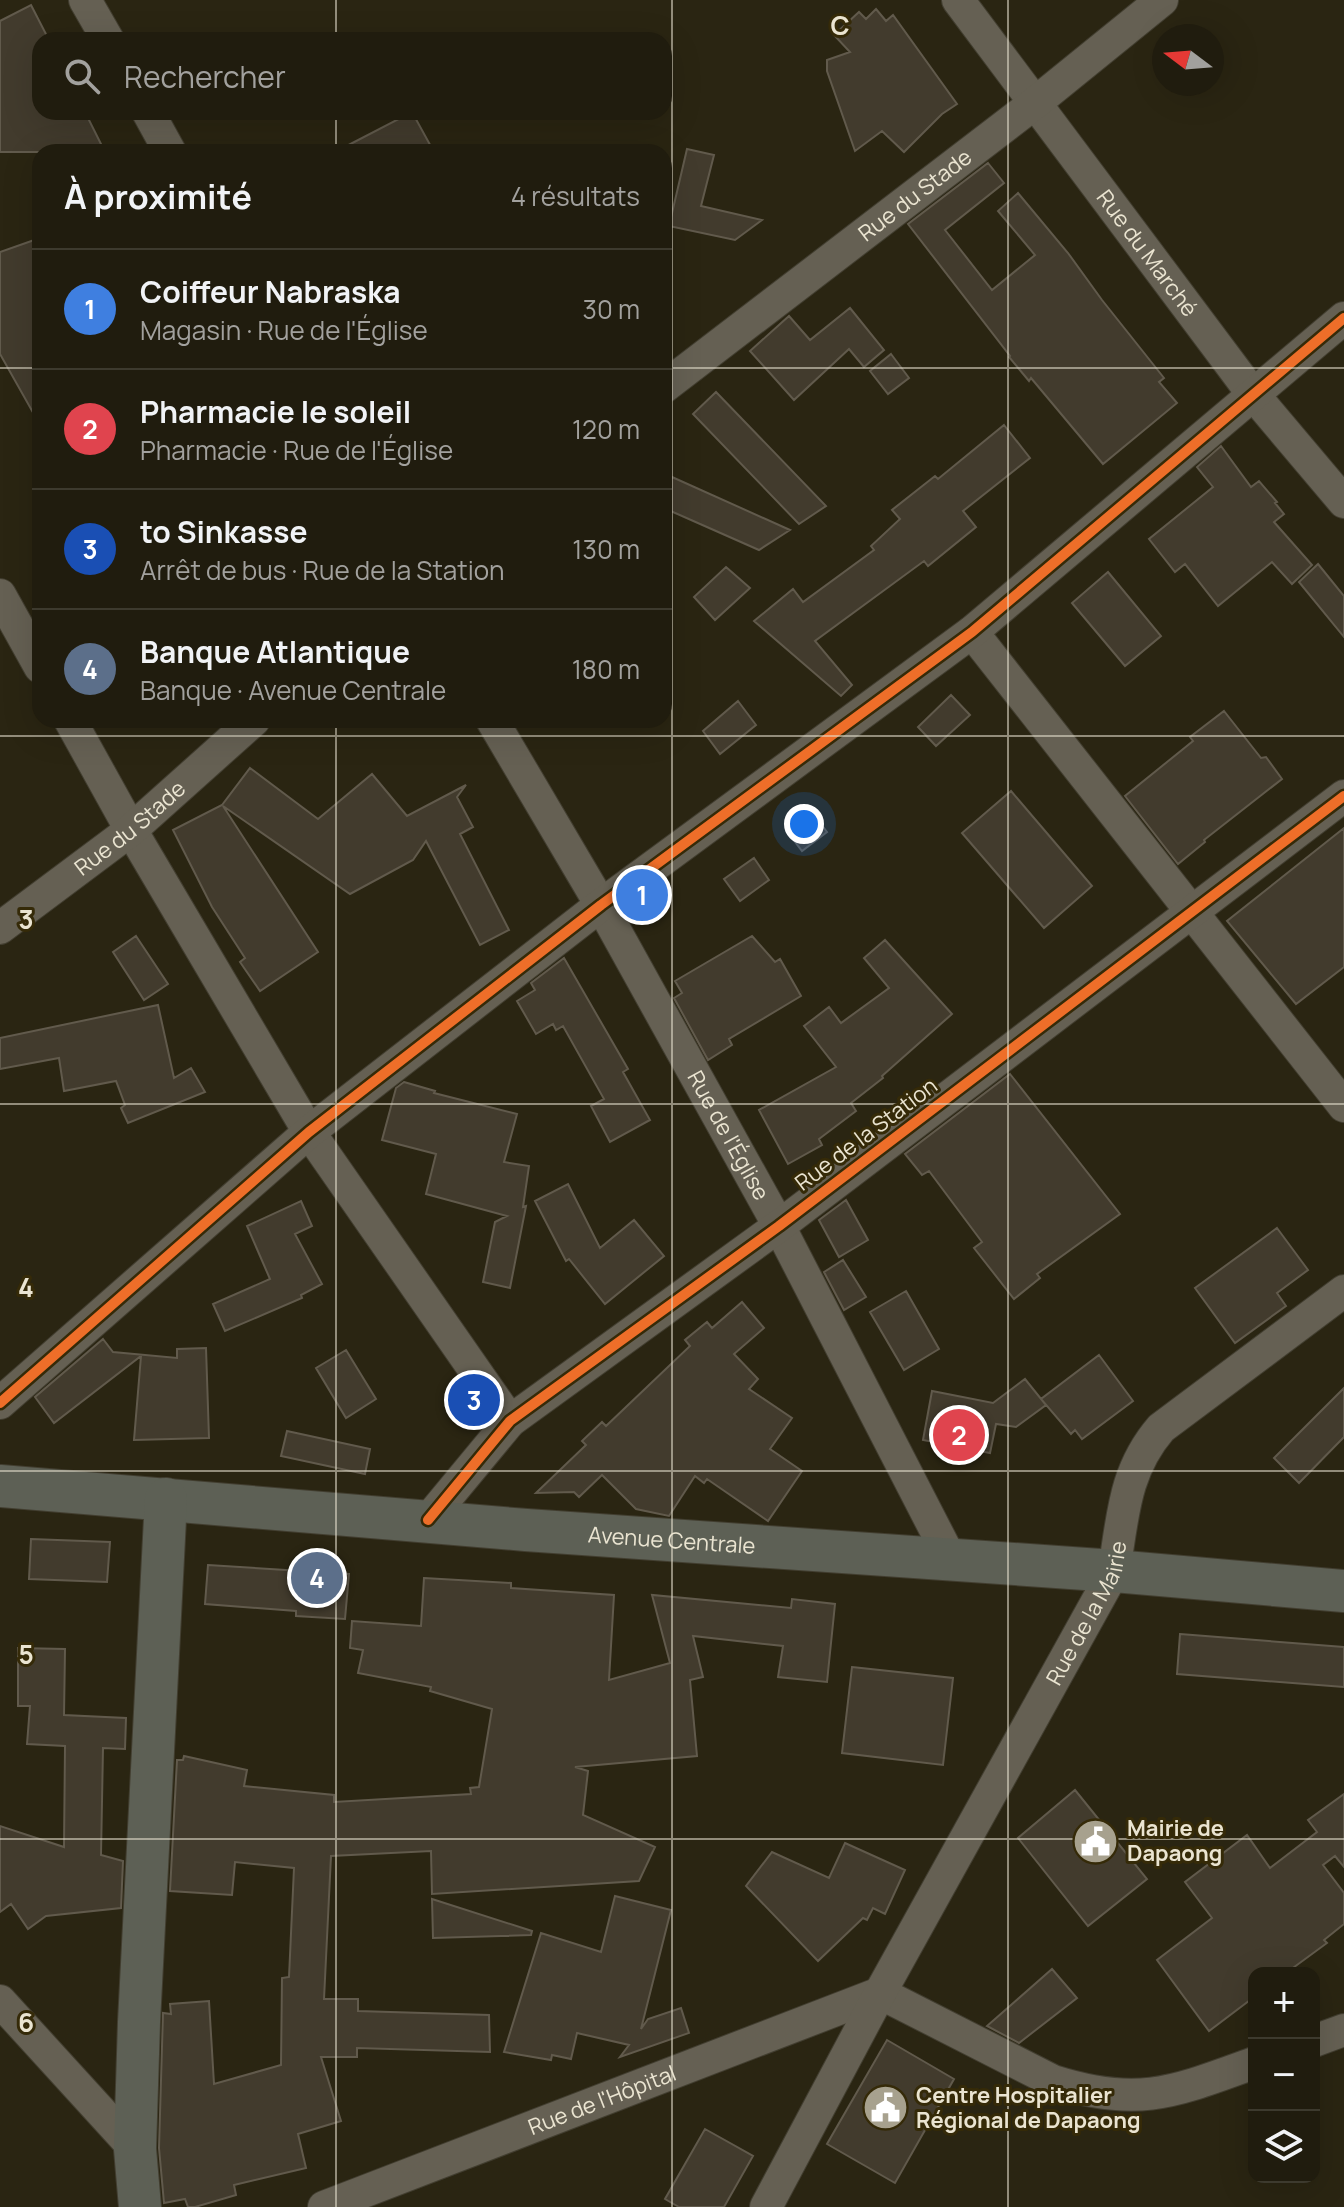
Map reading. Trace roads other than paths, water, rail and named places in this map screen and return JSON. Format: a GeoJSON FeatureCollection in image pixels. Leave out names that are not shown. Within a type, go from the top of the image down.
{"type":"FeatureCollection","features":[{"type":"Feature","properties":{"kind":"main road","name":"Avenue Centrale"},"geometry":{"type":"LineString","coordinates":[[0,1486],[1344,1591]]}},
{"type":"Feature","properties":{"kind":"main road"},"geometry":{"type":"LineString","coordinates":[[140,2207],[135,2149],[139,2022],[166,1499]]}},
{"type":"Feature","properties":{"kind":"street"},"geometry":{"type":"LineString","coordinates":[[85,0],[103,32]]}},
{"type":"Feature","properties":{"kind":"street","name":"Rue du Marché"},"geometry":{"type":"LineString","coordinates":[[958,0],[1252,393],[1344,502]]}},
{"type":"Feature","properties":{"kind":"street","name":"Rue du Stade"},"geometry":{"type":"LineString","coordinates":[[672,381],[1035,103],[1162,0]]}},
{"type":"Feature","properties":{"kind":"street"},"geometry":{"type":"LineString","coordinates":[[152,120],[166,144]]}},
{"type":"Feature","properties":{"kind":"street"},"geometry":{"type":"LineString","coordinates":[[0,1403],[309,1132],[601,905],[972,632],[1344,318]]}},
{"type":"Feature","properties":{"kind":"street"},"geometry":{"type":"LineString","coordinates":[[0,595],[32,653]]}},
{"type":"Feature","properties":{"kind":"street"},"geometry":{"type":"LineString","coordinates":[[972,632],[1344,1106]]}},
{"type":"Feature","properties":{"kind":"street"},"geometry":{"type":"LineString","coordinates":[[74,728],[309,1132],[510,1421]]}},
{"type":"Feature","properties":{"kind":"street","name":"Rue du Stade"},"geometry":{"type":"LineString","coordinates":[[0,928],[131,830],[245,728]]}},
{"type":"Feature","properties":{"kind":"street","name":"Rue de l'Église"},"geometry":{"type":"LineString","coordinates":[[497,728],[601,905],[779,1226],[951,1560]]}},
{"type":"Feature","properties":{"kind":"street","name":"Rue de la Station"},"geometry":{"type":"LineString","coordinates":[[428,1520],[510,1421],[779,1226],[1344,796]]}},
{"type":"Feature","properties":{"kind":"street","name":"Rue de la Mairie"},"geometry":{"type":"LineString","coordinates":[[766,2207],[880,1993],[1114,1571],[1126,1495],[1134,1468],[1146,1446],[1161,1428],[1344,1291]]}},
{"type":"Feature","properties":{"kind":"street"},"geometry":{"type":"LineString","coordinates":[[880,1993],[1053,2081],[1078,2089],[1120,2096],[1156,2095],[1186,2088],[1248,2065]]}},
{"type":"Feature","properties":{"kind":"street","name":"Rue de l'Hôpital"},"geometry":{"type":"LineString","coordinates":[[324,2207],[880,1993]]}},
{"type":"Feature","properties":{"kind":"street"},"geometry":{"type":"LineString","coordinates":[[0,2001],[135,2149]]}},
{"type":"Feature","properties":{"kind":"street"},"geometry":{"type":"LineString","coordinates":[[1319,2039],[1344,2030]]}},
{"type":"Feature","properties":{"kind":"place","name":"Coiffeur Nabraska"},"geometry":{"type":"Point","coordinates":[642,895]}},
{"type":"Feature","properties":{"kind":"place","name":"to Sinkasse"},"geometry":{"type":"Point","coordinates":[474,1400]}},
{"type":"Feature","properties":{"kind":"place","name":"Pharmacie le soleil"},"geometry":{"type":"Point","coordinates":[959,1435]}},
{"type":"Feature","properties":{"kind":"place","name":"Banque Atlantique"},"geometry":{"type":"Point","coordinates":[317,1578]}},
{"type":"Feature","properties":{"kind":"place","name":"Mairie de Dapaong"},"geometry":{"type":"Point","coordinates":[1096,1841]}},
{"type":"Feature","properties":{"kind":"place","name":"Centre Hospitalier Régional de Dapaong"},"geometry":{"type":"Point","coordinates":[885,2108]}}]}
